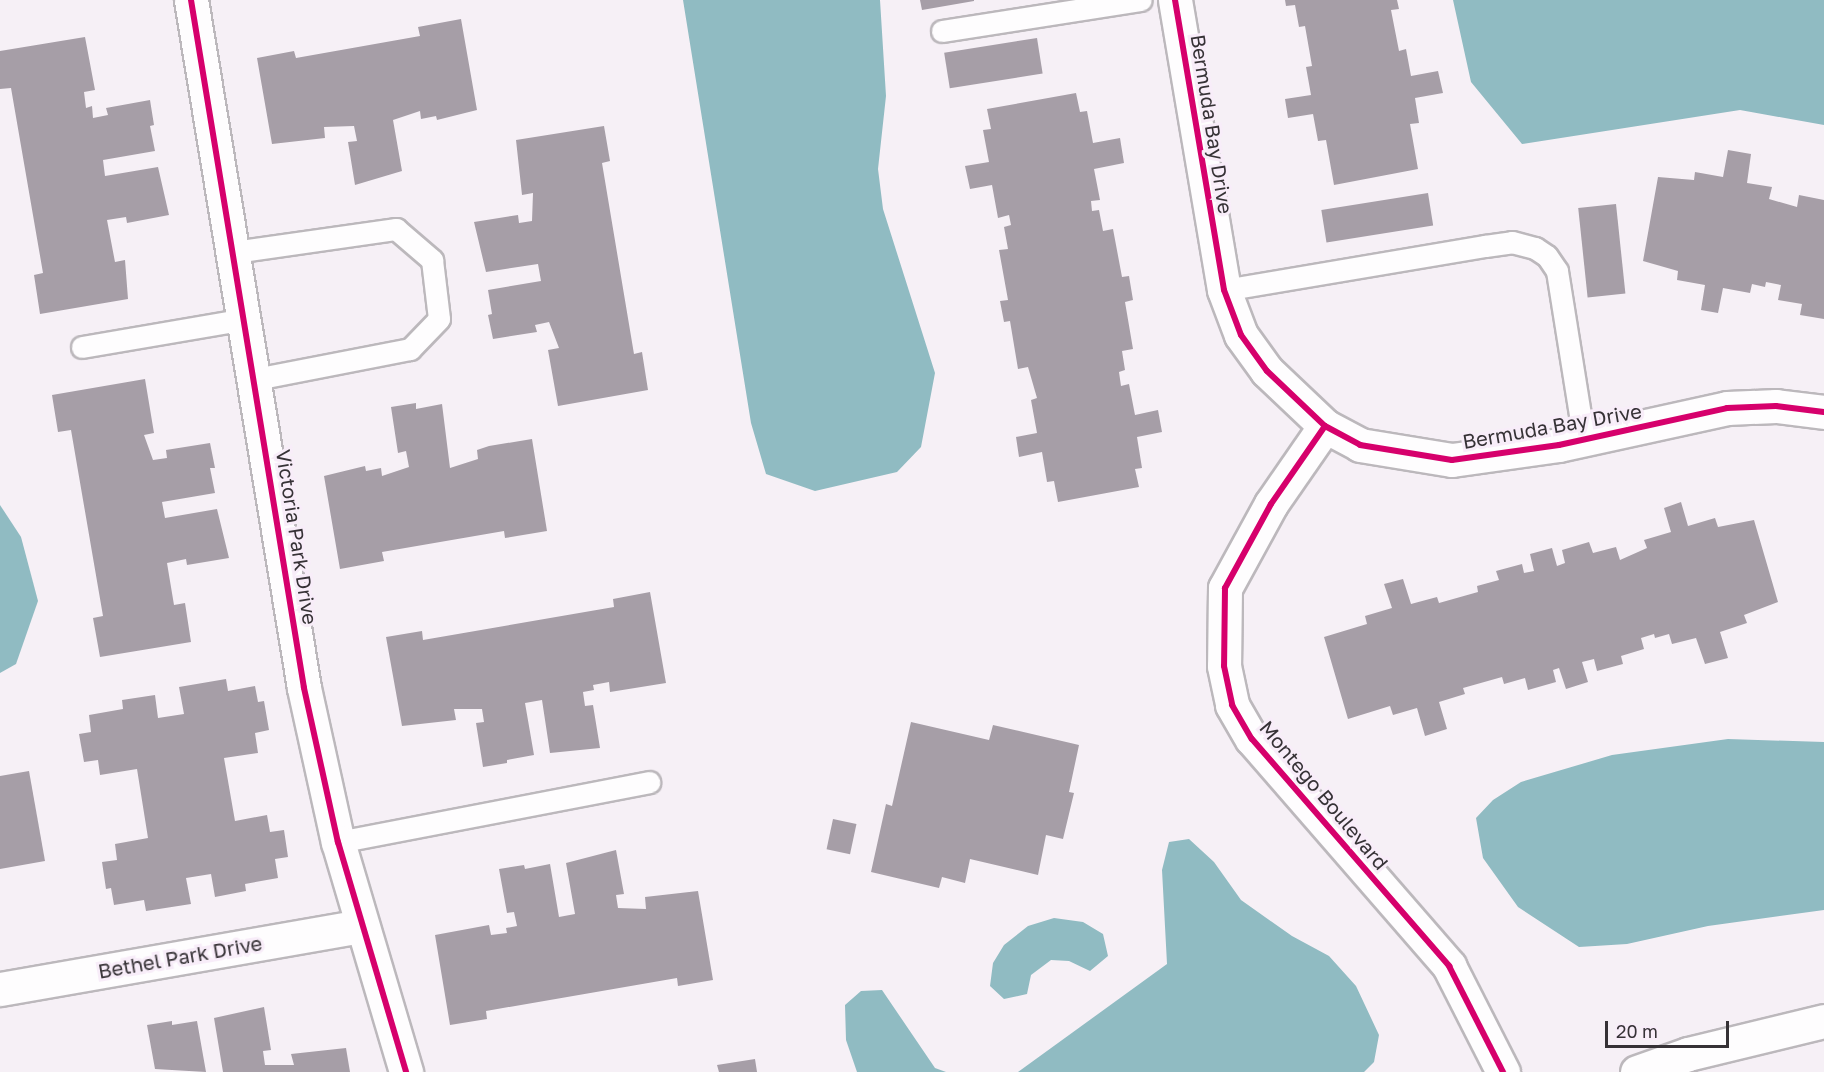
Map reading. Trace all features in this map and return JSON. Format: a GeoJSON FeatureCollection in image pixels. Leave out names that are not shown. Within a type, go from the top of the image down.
{"type":"FeatureCollection","features":[{"type":"Feature","properties":{"kind":"street","name":"Victoria Park Drive"},"geometry":{"type":"LineString","coordinates":[[191,0],[304,688],[338,842],[406,1072]]}},
{"type":"Feature","properties":{"kind":"street","name":"Bermuda Bay Drive"},"geometry":{"type":"LineString","coordinates":[[1175,0],[1224,290],[1241,335],[1267,371],[1325,426],[1360,445],[1452,460],[1584,439],[1727,408],[1776,406],[1824,412]]}},
{"type":"Feature","properties":{"kind":"street","name":"Montego Boulevard"},"geometry":{"type":"LineString","coordinates":[[1325,426],[1271,504],[1225,588],[1224,666],[1232,705],[1252,739],[1449,966],[1503,1072]]}},
{"type":"Feature","properties":{"kind":"street","name":"Bethel Park Drive"},"geometry":{"type":"LineString","coordinates":[[0,988],[361,926]]}},
{"type":"Feature","properties":{"kind":"street"},"geometry":{"type":"LineString","coordinates":[[1637,1072],[1688,1054],[1824,1021]]}},
{"type":"Feature","properties":{"kind":"lane"},"geometry":{"type":"LineString","coordinates":[[942,31],[1141,0]]}},
{"type":"Feature","properties":{"kind":"lane"},"geometry":{"type":"LineString","coordinates":[[234,252],[396,230],[432,260],[439,319],[410,349],[255,379]]}},
{"type":"Feature","properties":{"kind":"lane"},"geometry":{"type":"LineString","coordinates":[[1224,290],[1512,242],[1535,248],[1547,256],[1557,271],[1584,439]]}},
{"type":"Feature","properties":{"kind":"lane"},"geometry":{"type":"LineString","coordinates":[[82,347],[245,319]]}},
{"type":"Feature","properties":{"kind":"lane"},"geometry":{"type":"LineString","coordinates":[[338,842],[649,782]]}},
{"type":"Feature","properties":{"kind":"water"},"geometry":{"type":"Polygon","coordinates":[[[683,0],[880,0],[886,96],[878,169],[883,209],[935,373],[921,447],[897,472],[815,491],[766,474],[751,423],[683,0]]]}},
{"type":"Feature","properties":{"kind":"water"},"geometry":{"type":"Polygon","coordinates":[[[1453,0],[1824,0],[1824,125],[1740,110],[1522,144],[1471,82],[1453,0]]]}},
{"type":"Feature","properties":{"kind":"water"},"geometry":{"type":"Polygon","coordinates":[[[0,505],[21,537],[38,601],[16,664],[0,673],[0,505]]]}},
{"type":"Feature","properties":{"kind":"water"},"geometry":{"type":"Polygon","coordinates":[[[1728,739],[1824,742],[1824,910],[1708,926],[1627,944],[1579,947],[1518,907],[1483,858],[1476,818],[1493,800],[1521,782],[1612,755],[1728,739]]]}},
{"type":"Feature","properties":{"kind":"water"},"geometry":{"type":"Polygon","coordinates":[[[1189,839],[1214,862],[1241,900],[1292,936],[1329,956],[1356,986],[1379,1035],[1374,1062],[1364,1072],[1018,1072],[1167,964],[1162,870],[1169,842],[1189,839]]]}},
{"type":"Feature","properties":{"kind":"water"},"geometry":{"type":"Polygon","coordinates":[[[1054,918],[1083,922],[1103,934],[1108,956],[1090,971],[1069,961],[1051,960],[1031,975],[1027,994],[1004,999],[990,986],[993,963],[1004,945],[1028,926],[1054,918]]]}},
{"type":"Feature","properties":{"kind":"water"},"geometry":{"type":"Polygon","coordinates":[[[882,990],[935,1068],[946,1072],[857,1072],[846,1040],[845,1005],[861,991],[882,990]]]}},
{"type":"Feature","properties":{"kind":"building"},"geometry":{"type":"Polygon","coordinates":[[[920,0],[974,0],[974,1],[922,10],[920,0]]]}},
{"type":"Feature","properties":{"kind":"building"},"geometry":{"type":"Polygon","coordinates":[[[1285,0],[1397,0],[1399,9],[1391,10],[1399,51],[1406,49],[1411,76],[1438,71],[1443,93],[1415,98],[1419,123],[1410,124],[1418,169],[1334,185],[1326,140],[1318,141],[1313,114],[1288,118],[1285,99],[1311,95],[1306,67],[1312,66],[1305,26],[1299,27],[1295,5],[1286,6],[1285,0]]]}},
{"type":"Feature","properties":{"kind":"building"},"geometry":{"type":"Polygon","coordinates":[[[461,19],[477,110],[437,120],[436,116],[421,119],[420,111],[393,120],[402,171],[355,185],[348,142],[357,141],[354,126],[324,127],[325,138],[272,144],[257,58],[294,51],[296,58],[420,36],[418,27],[461,19]]]}},
{"type":"Feature","properties":{"kind":"building"},"geometry":{"type":"Polygon","coordinates":[[[85,37],[95,90],[84,92],[86,108],[92,106],[93,118],[108,115],[106,108],[150,100],[154,125],[150,126],[155,151],[103,160],[105,176],[158,167],[169,215],[127,223],[126,217],[107,220],[115,262],[125,260],[128,299],[40,314],[34,275],[43,273],[11,88],[0,89],[0,51],[85,37]]]}},
{"type":"Feature","properties":{"kind":"building"},"geometry":{"type":"Polygon","coordinates":[[[1037,38],[1043,74],[950,88],[944,53],[1037,38]]]}},
{"type":"Feature","properties":{"kind":"building"},"geometry":{"type":"Polygon","coordinates":[[[1076,93],[1080,112],[1087,111],[1093,143],[1120,138],[1124,163],[1094,169],[1100,200],[1091,201],[1092,211],[1099,210],[1103,231],[1113,229],[1122,277],[1129,276],[1133,300],[1125,302],[1133,349],[1122,351],[1125,370],[1119,372],[1121,386],[1129,384],[1135,415],[1158,410],[1162,432],[1137,437],[1142,468],[1135,469],[1139,487],[1058,502],[1054,481],[1047,482],[1042,452],[1019,457],[1016,437],[1037,433],[1031,400],[1037,398],[1028,367],[1018,369],[1010,321],[1004,322],[1000,301],[1008,300],[999,250],[1008,249],[1004,227],[1011,225],[1009,215],[998,218],[992,185],[970,189],[965,166],[989,162],[983,130],[991,129],[987,109],[1076,93]]]}},
{"type":"Feature","properties":{"kind":"building"},"geometry":{"type":"Polygon","coordinates":[[[604,126],[610,161],[602,163],[634,354],[642,352],[648,390],[558,406],[548,350],[559,348],[549,322],[535,325],[537,332],[493,339],[488,315],[492,314],[488,290],[541,281],[538,264],[486,272],[474,222],[518,215],[519,223],[532,221],[533,193],[522,195],[516,140],[604,126]]]}},
{"type":"Feature","properties":{"kind":"building"},"geometry":{"type":"Polygon","coordinates":[[[1728,150],[1751,154],[1747,183],[1772,187],[1769,199],[1797,207],[1799,195],[1824,200],[1824,319],[1800,315],[1802,304],[1778,300],[1781,285],[1766,282],[1765,287],[1752,284],[1750,293],[1723,288],[1718,313],[1701,310],[1705,285],[1677,280],[1678,271],[1643,261],[1658,177],[1694,180],[1695,172],[1723,177],[1728,150]]]}},
{"type":"Feature","properties":{"kind":"building"},"geometry":{"type":"Polygon","coordinates":[[[1428,193],[1433,226],[1326,242],[1321,210],[1428,193]]]}},
{"type":"Feature","properties":{"kind":"building"},"geometry":{"type":"Polygon","coordinates":[[[1616,204],[1625,294],[1588,297],[1578,208],[1616,204]]]}},
{"type":"Feature","properties":{"kind":"building"},"geometry":{"type":"Polygon","coordinates":[[[145,379],[154,433],[144,435],[153,460],[167,458],[166,450],[210,443],[215,468],[210,468],[215,493],[162,502],[165,518],[217,509],[229,558],[187,565],[186,559],[167,563],[174,605],[185,603],[191,642],[100,657],[93,618],[103,616],[71,430],[58,432],[52,395],[145,379]]]}},
{"type":"Feature","properties":{"kind":"building"},"geometry":{"type":"Polygon","coordinates":[[[416,403],[416,409],[442,404],[450,468],[478,459],[477,450],[532,439],[547,531],[505,538],[504,531],[382,552],[384,561],[340,569],[324,476],[365,466],[366,471],[381,468],[382,476],[409,467],[406,451],[398,453],[391,407],[416,403]]]}},
{"type":"Feature","properties":{"kind":"building"},"geometry":{"type":"Polygon","coordinates":[[[1681,502],[1688,526],[1715,518],[1718,527],[1754,520],[1778,602],[1744,615],[1747,623],[1720,632],[1728,658],[1705,664],[1696,638],[1672,644],[1669,634],[1655,638],[1654,634],[1641,638],[1644,649],[1621,656],[1623,664],[1597,671],[1594,659],[1582,662],[1588,682],[1566,689],[1559,668],[1553,670],[1556,682],[1528,690],[1525,678],[1504,684],[1502,677],[1463,688],[1465,694],[1439,702],[1447,729],[1425,736],[1417,708],[1393,715],[1390,706],[1348,719],[1324,637],[1367,624],[1365,616],[1392,608],[1384,584],[1403,579],[1411,604],[1437,597],[1439,603],[1478,592],[1477,586],[1499,580],[1496,571],[1522,564],[1524,573],[1534,571],[1530,554],[1552,548],[1557,566],[1565,563],[1562,550],[1589,542],[1593,553],[1616,547],[1620,560],[1647,548],[1644,540],[1671,532],[1664,508],[1681,502]]]}},
{"type":"Feature","properties":{"kind":"building"},"geometry":{"type":"Polygon","coordinates":[[[650,592],[666,683],[610,692],[609,682],[593,685],[594,690],[583,692],[585,706],[593,705],[600,748],[550,753],[542,700],[525,703],[534,755],[507,760],[507,763],[483,767],[476,723],[484,722],[482,709],[454,709],[456,720],[402,726],[386,637],[422,631],[423,640],[614,607],[613,599],[650,592]]]}},
{"type":"Feature","properties":{"kind":"building"},"geometry":{"type":"Polygon","coordinates":[[[226,679],[228,691],[255,686],[258,702],[264,701],[269,730],[255,733],[258,753],[224,758],[235,821],[267,815],[270,832],[284,830],[288,857],[275,859],[278,878],[245,884],[246,891],[215,897],[211,874],[186,878],[191,904],[146,911],[144,900],[114,905],[111,888],[106,889],[102,862],[117,860],[115,844],[148,838],[137,769],[100,775],[98,760],[84,762],[79,734],[91,732],[89,715],[123,709],[122,700],[155,695],[158,718],[184,714],[179,687],[226,679]]]}},
{"type":"Feature","properties":{"kind":"building"},"geometry":{"type":"Polygon","coordinates":[[[911,722],[989,740],[993,725],[1079,745],[1069,792],[1074,793],[1063,839],[1046,835],[1038,875],[970,859],[965,883],[942,877],[939,888],[871,872],[886,804],[892,806],[911,722]]]}},
{"type":"Feature","properties":{"kind":"building"},"geometry":{"type":"Polygon","coordinates":[[[29,771],[45,861],[0,869],[0,776],[29,771]]]}},
{"type":"Feature","properties":{"kind":"building"},"geometry":{"type":"Polygon","coordinates":[[[833,819],[856,824],[850,854],[827,849],[833,819]]]}},
{"type":"Feature","properties":{"kind":"building"},"geometry":{"type":"Polygon","coordinates":[[[616,850],[624,894],[616,895],[618,908],[646,909],[645,897],[698,891],[713,980],[678,986],[677,978],[486,1011],[487,1019],[450,1025],[435,935],[489,925],[491,935],[507,933],[506,928],[517,926],[514,912],[507,913],[499,869],[524,865],[525,869],[550,864],[559,917],[575,914],[566,863],[616,850]]]}},
{"type":"Feature","properties":{"kind":"building"},"geometry":{"type":"Polygon","coordinates":[[[264,1007],[271,1050],[263,1051],[265,1065],[294,1065],[291,1054],[346,1048],[350,1072],[223,1072],[214,1018],[264,1007]]]}},
{"type":"Feature","properties":{"kind":"building"},"geometry":{"type":"Polygon","coordinates":[[[172,1021],[172,1025],[197,1021],[206,1072],[155,1069],[147,1025],[172,1021]]]}},
{"type":"Feature","properties":{"kind":"building"},"geometry":{"type":"Polygon","coordinates":[[[755,1059],[757,1072],[719,1072],[717,1065],[755,1059]]]}},
{"type":"Feature","properties":{"kind":"cycle path"},"geometry":{"type":"LineString","coordinates":[[191,0],[304,688],[338,842],[406,1072]]}},
{"type":"Feature","properties":{"kind":"cycle path"},"geometry":{"type":"LineString","coordinates":[[1175,0],[1224,290],[1241,335],[1267,371],[1325,426],[1360,445],[1452,460],[1559,445],[1727,408],[1776,406],[1824,412]]}},
{"type":"Feature","properties":{"kind":"cycle path"},"geometry":{"type":"LineString","coordinates":[[1325,426],[1271,504],[1225,588],[1224,666],[1232,705],[1252,739],[1449,966],[1503,1072]]}}]}
